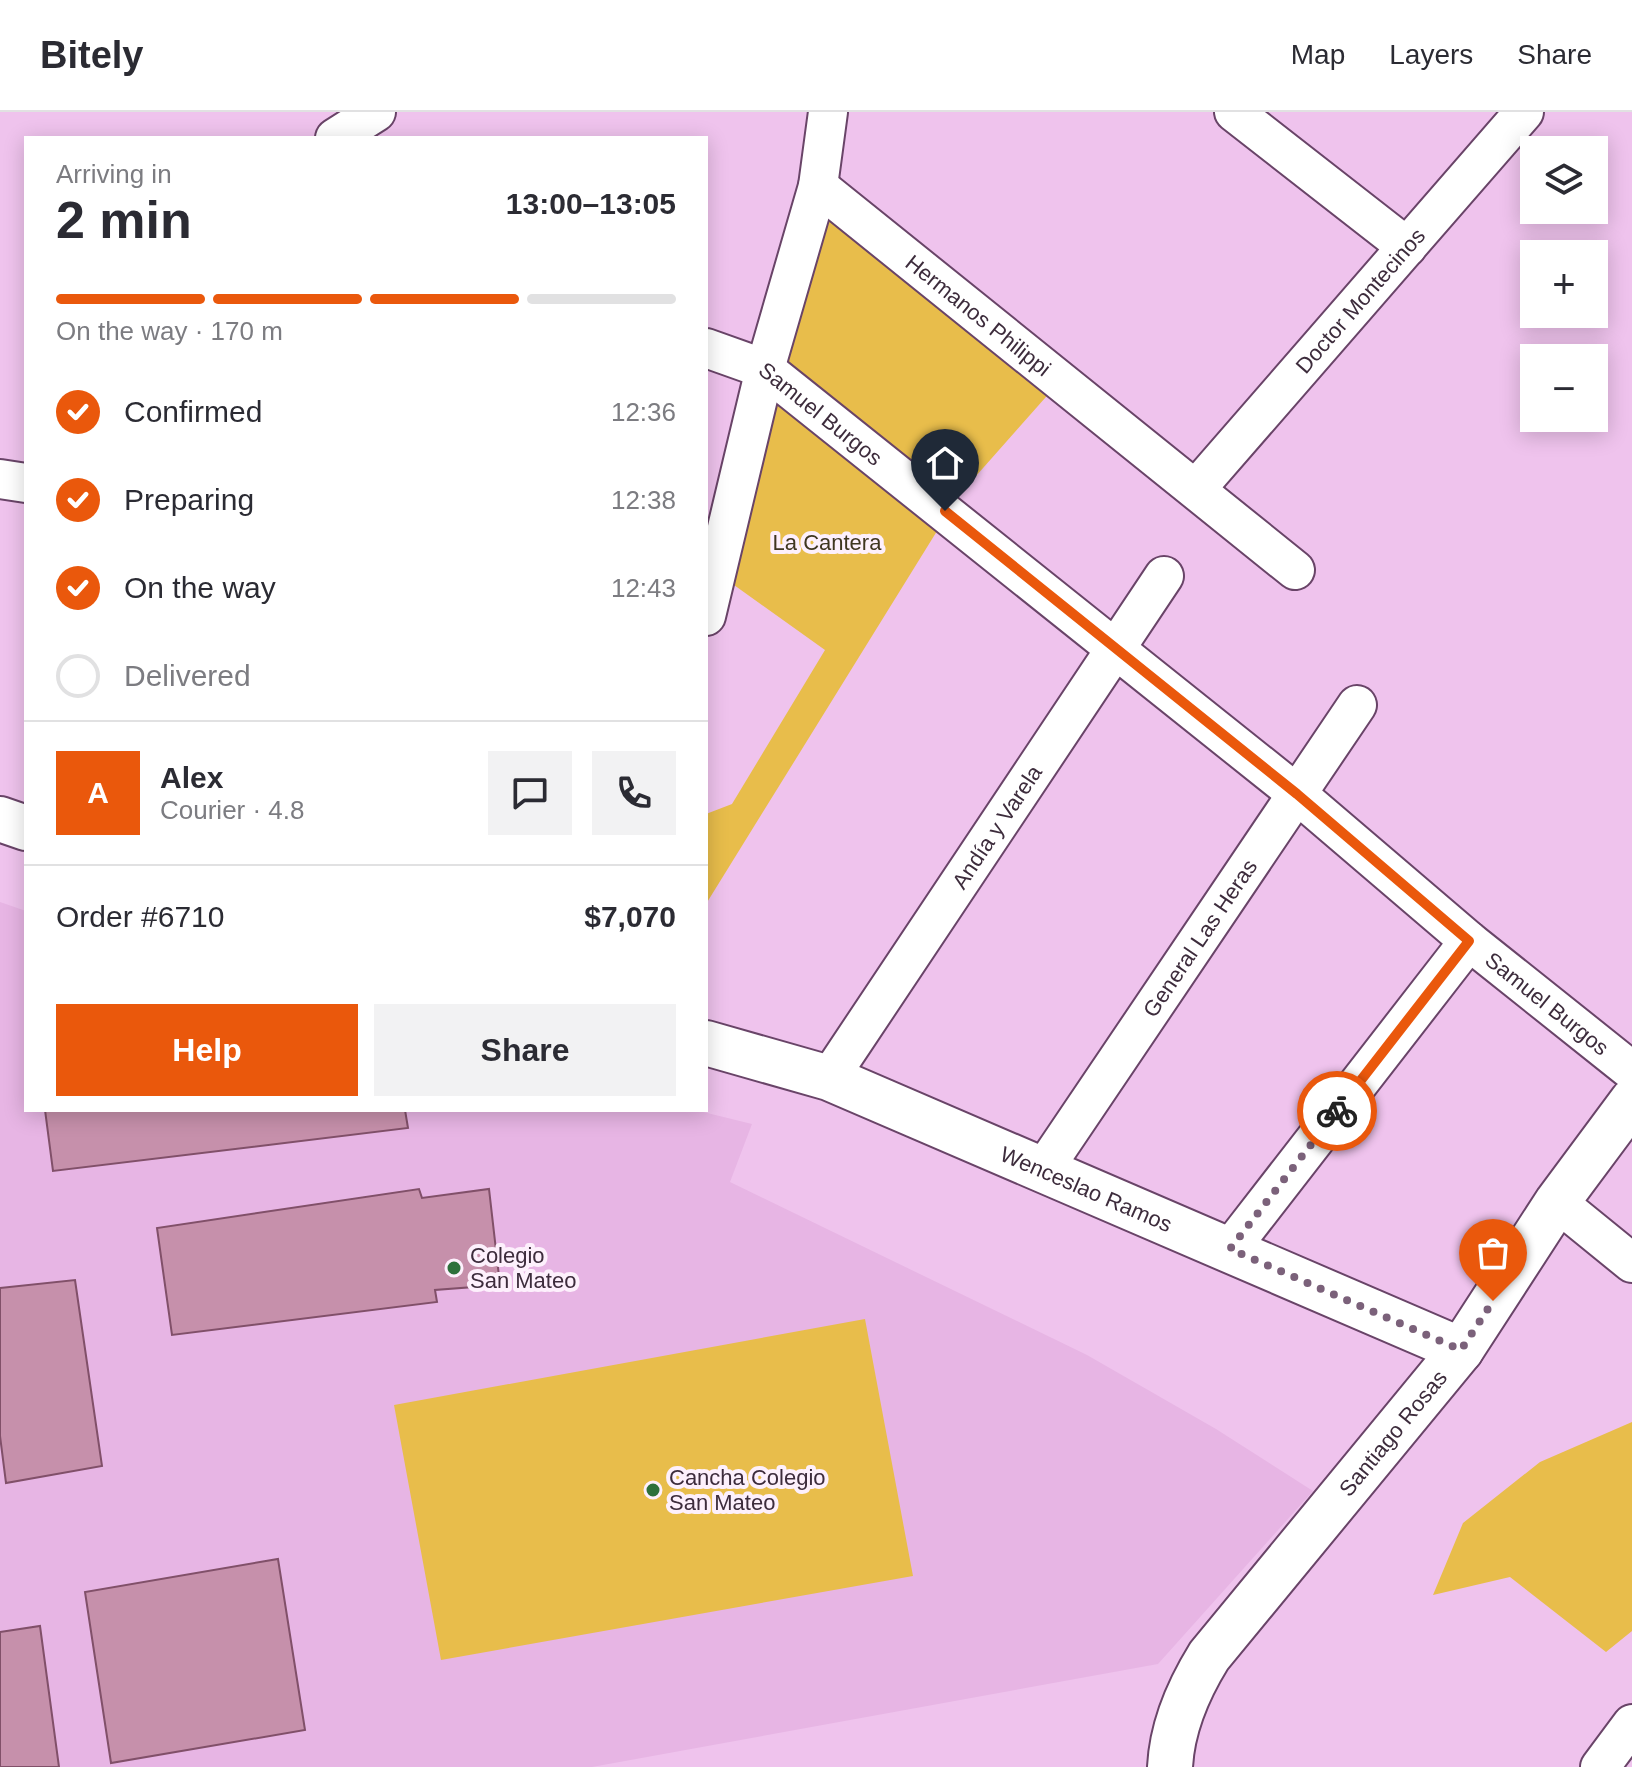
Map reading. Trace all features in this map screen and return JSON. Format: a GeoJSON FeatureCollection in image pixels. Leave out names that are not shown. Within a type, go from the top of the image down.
{"type":"FeatureCollection","features":[{"type":"Feature","properties":{"kind":"street"},"geometry":{"type":"LineString","coordinates":[[339,136],[376,112]]}},
{"type":"Feature","properties":{"kind":"street"},"geometry":{"type":"LineString","coordinates":[[708,608],[765,369],[818,186],[828,112]]}},
{"type":"Feature","properties":{"kind":"street"},"geometry":{"type":"LineString","coordinates":[[1234,112],[1407,247]]}},
{"type":"Feature","properties":{"kind":"street","name":"Doctor Montecinos"},"geometry":{"type":"LineString","coordinates":[[1196,489],[1524,112]]}},
{"type":"Feature","properties":{"kind":"street","name":"Hermanos Philippi"},"geometry":{"type":"LineString","coordinates":[[818,186],[1295,570]]}},
{"type":"Feature","properties":{"kind":"street","name":"Samuel Burgos"},"geometry":{"type":"LineString","coordinates":[[708,349],[765,369],[1297,794],[1469,941],[1632,1071]]}},
{"type":"Feature","properties":{"kind":"street"},"geometry":{"type":"LineString","coordinates":[[0,479],[24,483]]}},
{"type":"Feature","properties":{"kind":"street","name":"Andía y Varela"},"geometry":{"type":"LineString","coordinates":[[829,1078],[1164,576]]}},
{"type":"Feature","properties":{"kind":"street","name":"General Las Heras"},"geometry":{"type":"LineString","coordinates":[[1043,1170],[1357,705]]}},
{"type":"Feature","properties":{"kind":"street"},"geometry":{"type":"LineString","coordinates":[[0,819],[24,827]]}},
{"type":"Feature","properties":{"kind":"street"},"geometry":{"type":"LineString","coordinates":[[1230,1249],[1469,941]]}},
{"type":"Feature","properties":{"kind":"street","name":"Wenceslao Ramos"},"geometry":{"type":"LineString","coordinates":[[708,1044],[829,1078],[1461,1350]]}},
{"type":"Feature","properties":{"kind":"street","name":"Santiago Rosas"},"geometry":{"type":"LineString","coordinates":[[1170,1767],[1183,1705],[1209,1656],[1461,1350],[1557,1202],[1632,1101]]}},
{"type":"Feature","properties":{"kind":"street"},"geometry":{"type":"LineString","coordinates":[[1557,1202],[1632,1263]]}},
{"type":"Feature","properties":{"kind":"street"},"geometry":{"type":"LineString","coordinates":[[1600,1767],[1632,1724]]}},
{"type":"Feature","properties":{"kind":"shaded area","name":"Colegio San Mateo"},"geometry":{"type":"Polygon","coordinates":[[[0,902],[24,910],[24,1112],[703,1112],[752,1124],[730,1182],[1087,1355],[1216,1429],[1313,1491],[1158,1664],[592,1767],[0,1767],[0,902]]]}},
{"type":"Feature","properties":{"kind":"green space"},"geometry":{"type":"Polygon","coordinates":[[[824,219],[846,219],[1053,389],[953,502],[776,366],[824,219]]]}},
{"type":"Feature","properties":{"kind":"green space","name":"La Cantera"},"geometry":{"type":"Polygon","coordinates":[[[786,396],[942,523],[708,901],[708,813],[732,804],[825,650],[727,580],[769,409],[786,396]]]}},
{"type":"Feature","properties":{"kind":"green space","name":"Cancha Colegio San Mateo"},"geometry":{"type":"Polygon","coordinates":[[[865,1319],[913,1576],[441,1660],[394,1405],[865,1319]]]}},
{"type":"Feature","properties":{"kind":"green space"},"geometry":{"type":"Polygon","coordinates":[[[1632,1422],[1632,1631],[1606,1652],[1510,1577],[1433,1595],[1463,1523],[1540,1462],[1632,1422]]]}},
{"type":"Feature","properties":{"kind":"building"},"geometry":{"type":"Polygon","coordinates":[[[45,1112],[405,1112],[408,1128],[53,1171],[45,1112]]]}},
{"type":"Feature","properties":{"kind":"building"},"geometry":{"type":"Polygon","coordinates":[[[419,1189],[422,1198],[489,1189],[500,1285],[435,1290],[437,1302],[172,1335],[157,1228],[419,1189]]]}},
{"type":"Feature","properties":{"kind":"building"},"geometry":{"type":"Polygon","coordinates":[[[75,1280],[102,1466],[6,1483],[0,1436],[0,1288],[75,1280]]]}},
{"type":"Feature","properties":{"kind":"building"},"geometry":{"type":"Polygon","coordinates":[[[278,1559],[305,1730],[111,1763],[85,1592],[278,1559]]]}},
{"type":"Feature","properties":{"kind":"building"},"geometry":{"type":"Polygon","coordinates":[[[40,1626],[59,1767],[0,1767],[0,1632],[40,1626]]]}},
{"type":"Feature","properties":{"kind":"way so far"},"geometry":{"type":"LineString","coordinates":[[1337,1111],[1230,1249],[1461,1350],[1493,1301]]}},
{"type":"Feature","properties":{"kind":"place","name":"Colegio San Mateo"},"geometry":{"type":"Point","coordinates":[454,1268]}},
{"type":"Feature","properties":{"kind":"place","name":"Cancha Colegio San Mateo"},"geometry":{"type":"Point","coordinates":[653,1490]}},
{"type":"Feature","properties":{"kind":"route"},"geometry":{"type":"LineString","coordinates":[[945,511],[1297,794],[1469,941],[1337,1111]]}}]}
